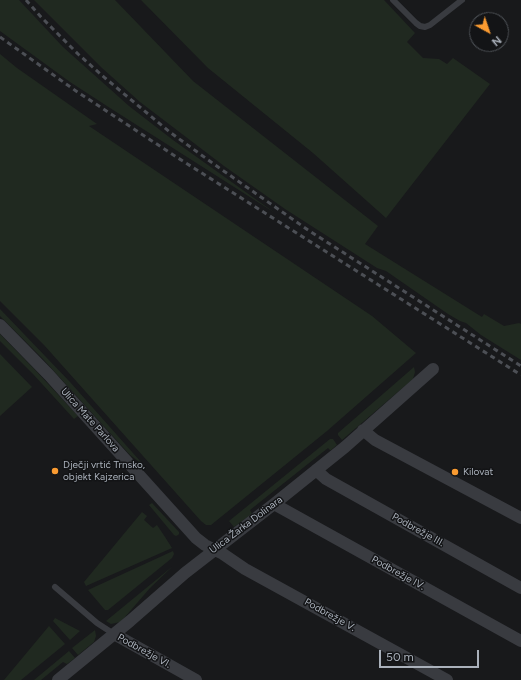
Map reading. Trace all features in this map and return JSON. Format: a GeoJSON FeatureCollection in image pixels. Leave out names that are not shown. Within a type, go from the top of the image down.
{"type":"FeatureCollection","features":[{"type":"Feature","properties":{"kind":"street","name":"Ulica Mate Parlova"},"geometry":{"type":"LineString","coordinates":[[0,325],[49,375],[196,538],[213,550]]}},
{"type":"Feature","properties":{"kind":"street","name":"Ulica Žarka Dolinara"},"geometry":{"type":"LineString","coordinates":[[65,678],[185,572],[316,470],[433,369]]}},
{"type":"Feature","properties":{"kind":"street"},"geometry":{"type":"LineString","coordinates":[[363,430],[375,440],[521,518]]}},
{"type":"Feature","properties":{"kind":"street","name":"Podbrežje III."},"geometry":{"type":"LineString","coordinates":[[316,470],[326,479],[521,588]]}},
{"type":"Feature","properties":{"kind":"street","name":"Podbrežje IV."},"geometry":{"type":"LineString","coordinates":[[274,504],[521,641]]}},
{"type":"Feature","properties":{"kind":"street","name":"Podbrežje V."},"geometry":{"type":"LineString","coordinates":[[213,550],[223,554],[245,569],[448,680]]}},
{"type":"Feature","properties":{"kind":"street","name":"Podbrežje VI."},"geometry":{"type":"LineString","coordinates":[[114,634],[196,680]]}},
{"type":"Feature","properties":{"kind":"lane"},"geometry":{"type":"LineString","coordinates":[[393,0],[416,23],[425,27],[430,25],[462,0]]}},
{"type":"Feature","properties":{"kind":"lane"},"geometry":{"type":"LineString","coordinates":[[55,587],[94,620],[114,634]]}},
{"type":"Feature","properties":{"kind":"shaded area"},"geometry":{"type":"Polygon","coordinates":[[[0,0],[19,0],[63,47],[129,106],[173,140],[275,213],[70,82],[0,31],[0,0]]]}},
{"type":"Feature","properties":{"kind":"shaded area"},"geometry":{"type":"Polygon","coordinates":[[[34,0],[115,0],[193,81],[378,226],[365,244],[482,317],[484,314],[504,326],[519,323],[521,324],[521,360],[481,335],[466,323],[448,314],[386,271],[377,268],[285,209],[224,166],[140,102],[102,68],[34,0]]]}},
{"type":"Feature","properties":{"kind":"shaded area"},"geometry":{"type":"Polygon","coordinates":[[[141,0],[384,0],[415,33],[407,42],[423,58],[439,59],[447,64],[453,58],[490,84],[386,218],[313,153],[208,68],[141,0]]]}},
{"type":"Feature","properties":{"kind":"shaded area"},"geometry":{"type":"Polygon","coordinates":[[[0,54],[17,68],[97,124],[89,126],[372,316],[416,353],[327,431],[211,525],[206,525],[201,521],[44,345],[0,301],[0,54]]]}},
{"type":"Feature","properties":{"kind":"shaded area"},"geometry":{"type":"Polygon","coordinates":[[[0,309],[70,382],[148,470],[130,455],[43,359],[0,316],[0,309]]]}},
{"type":"Feature","properties":{"kind":"shaded area"},"geometry":{"type":"Polygon","coordinates":[[[0,334],[78,416],[74,419],[33,374],[0,341],[0,334]]]}},
{"type":"Feature","properties":{"kind":"shaded area"},"geometry":{"type":"Polygon","coordinates":[[[0,354],[32,387],[0,416],[0,354]]]}},
{"type":"Feature","properties":{"kind":"shaded area"},"geometry":{"type":"Polygon","coordinates":[[[414,367],[415,372],[413,379],[342,440],[338,433],[414,367]]]}},
{"type":"Feature","properties":{"kind":"shaded area"},"geometry":{"type":"Polygon","coordinates":[[[330,439],[333,439],[337,445],[331,450],[328,448],[250,510],[252,514],[234,527],[229,521],[330,439]]]}},
{"type":"Feature","properties":{"kind":"shaded area"},"geometry":{"type":"Polygon","coordinates":[[[152,503],[179,532],[178,535],[174,535],[149,505],[152,503]]]}},
{"type":"Feature","properties":{"kind":"shaded area"},"geometry":{"type":"Polygon","coordinates":[[[142,512],[147,516],[144,520],[153,528],[157,525],[172,548],[86,586],[84,582],[142,512]]]}},
{"type":"Feature","properties":{"kind":"shaded area"},"geometry":{"type":"Polygon","coordinates":[[[173,551],[174,554],[172,558],[108,610],[105,610],[88,590],[173,551]]]}},
{"type":"Feature","properties":{"kind":"shaded area"},"geometry":{"type":"Polygon","coordinates":[[[173,566],[150,588],[120,622],[111,624],[106,621],[173,566]]]}},
{"type":"Feature","properties":{"kind":"shaded area"},"geometry":{"type":"Polygon","coordinates":[[[55,618],[80,631],[70,640],[53,621],[55,618]]]}},
{"type":"Feature","properties":{"kind":"shaded area"},"geometry":{"type":"Polygon","coordinates":[[[49,626],[65,644],[21,680],[4,680],[49,626]]]}},
{"type":"Feature","properties":{"kind":"shaded area"},"geometry":{"type":"Polygon","coordinates":[[[95,630],[96,636],[94,642],[78,655],[72,648],[95,630]]]}},
{"type":"Feature","properties":{"kind":"shaded area"},"geometry":{"type":"Polygon","coordinates":[[[69,651],[75,658],[67,664],[63,662],[41,680],[34,680],[69,651]]]}},
{"type":"Feature","properties":{"kind":"railway"},"geometry":{"type":"LineString","coordinates":[[26,0],[78,54],[171,133],[308,230],[521,366]]}},
{"type":"Feature","properties":{"kind":"railway"},"geometry":{"type":"LineString","coordinates":[[0,37],[76,91],[178,158],[521,375]]}},
{"type":"Feature","properties":{"kind":"place","name":"Dječji vrtić Trnsko, objekt Kajzerica"},"geometry":{"type":"Point","coordinates":[55,471]}},
{"type":"Feature","properties":{"kind":"place","name":"Kilovat"},"geometry":{"type":"Point","coordinates":[455,472]}}]}
